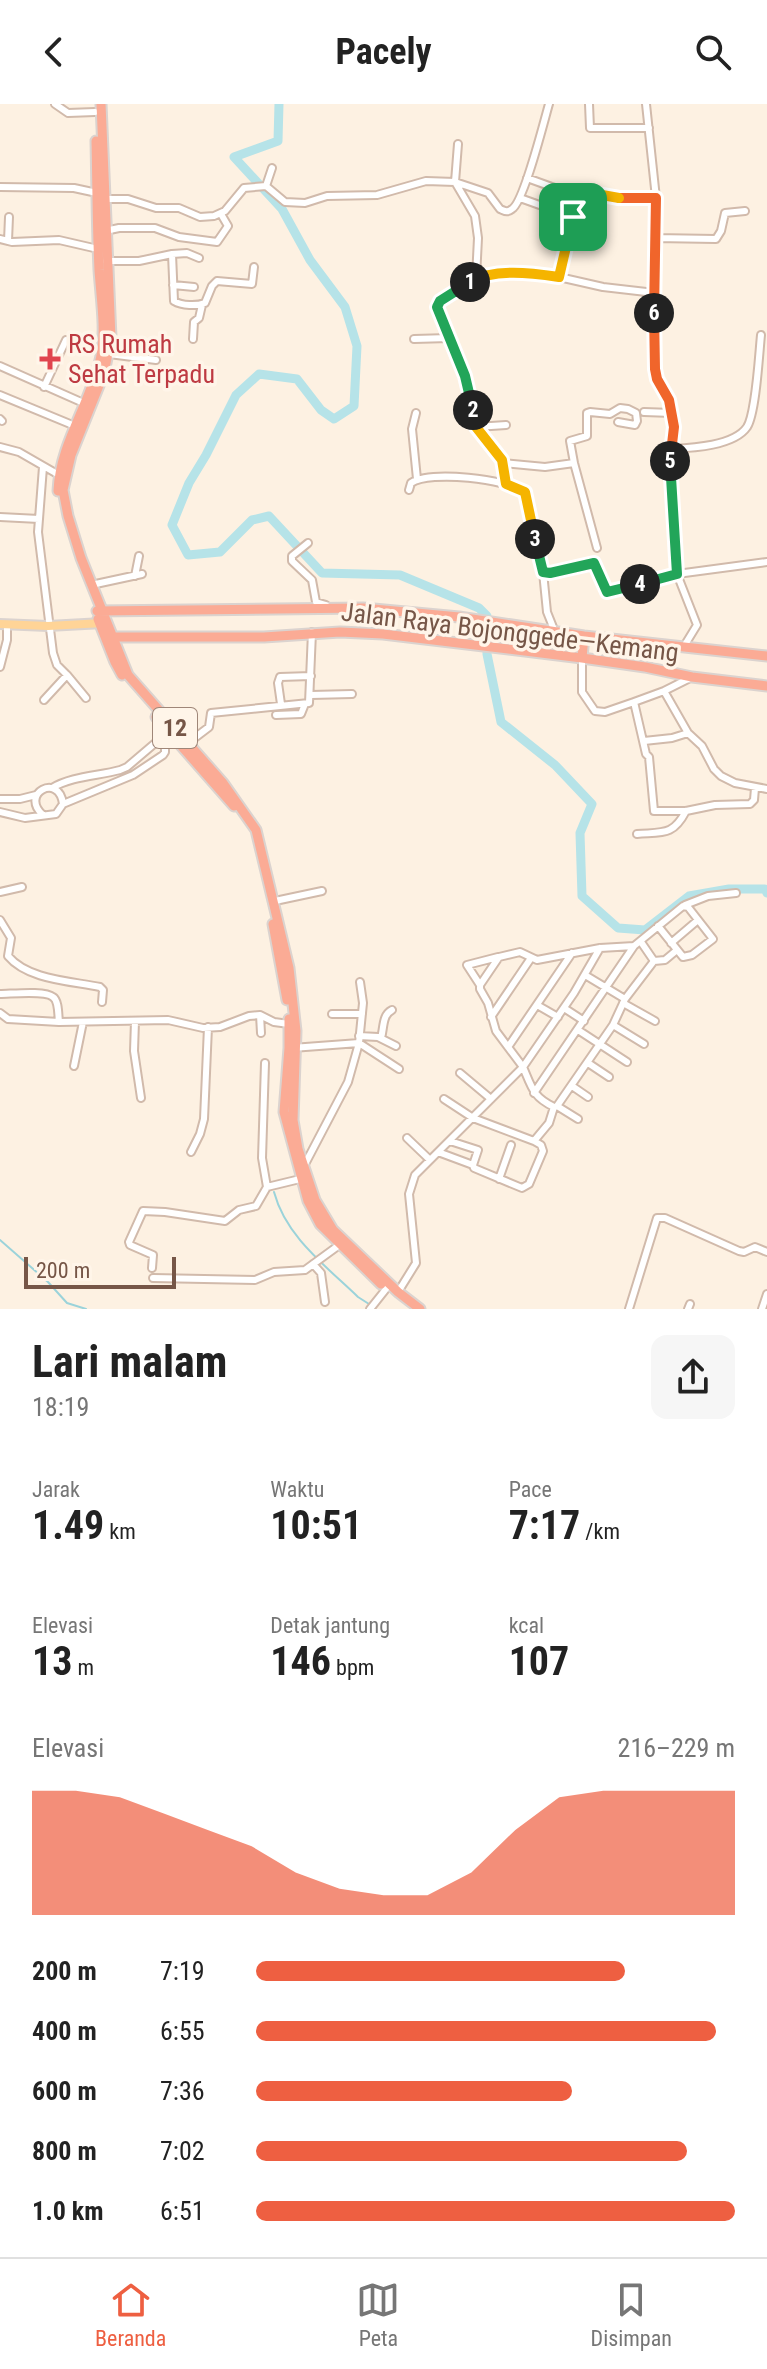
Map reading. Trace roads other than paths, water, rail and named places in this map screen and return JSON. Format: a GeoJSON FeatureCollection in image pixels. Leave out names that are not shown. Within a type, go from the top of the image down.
{"type":"FeatureCollection","features":[{"type":"Feature","properties":{"kind":"highway","name":"12"},"geometry":{"type":"LineString","coordinates":[[93,109],[105,231],[111,338],[98,393],[75,426],[59,475],[58,503],[99,611]]}},
{"type":"Feature","properties":{"kind":"highway","name":"12"},"geometry":{"type":"LineString","coordinates":[[100,196],[92,248],[103,332],[101,354],[63,490],[68,516],[115,662],[132,690],[177,735],[238,811],[251,832],[282,965],[293,1048],[284,1112],[308,1201],[316,1218],[386,1289],[411,1309]]}},
{"type":"Feature","properties":{"kind":"highway","name":"Jalan Raya Bojonggede—Kemang"},"geometry":{"type":"LineString","coordinates":[[99,611],[385,610],[767,656]]}},
{"type":"Feature","properties":{"kind":"highway","name":"Jalan Raya Bojonggede—Kemang"},"geometry":{"type":"LineString","coordinates":[[108,637],[264,637],[312,632],[383,634],[582,658],[767,686]]}},
{"type":"Feature","properties":{"kind":"highway"},"geometry":{"type":"LineString","coordinates":[[582,658],[584,636]]}},
{"type":"Feature","properties":{"kind":"highway","name":"12"},"geometry":{"type":"LineString","coordinates":[[177,735],[188,743],[251,819],[261,844],[293,993],[291,1109],[298,1149],[315,1200],[342,1243],[420,1309]]}},
{"type":"Feature","properties":{"kind":"main road"},"geometry":{"type":"LineString","coordinates":[[3,624],[50,626],[103,623]]}},
{"type":"Feature","properties":{"kind":"street"},"geometry":{"type":"LineString","coordinates":[[55,104],[66,113],[93,109]]}},
{"type":"Feature","properties":{"kind":"street"},"geometry":{"type":"LineString","coordinates":[[0,187],[74,188],[156,208],[179,208],[200,217],[221,214],[244,188],[265,186],[285,202],[305,203],[327,196],[377,195],[426,181],[455,182],[488,193],[503,211],[512,209],[520,198],[549,104]]}},
{"type":"Feature","properties":{"kind":"street"},"geometry":{"type":"LineString","coordinates":[[589,104],[590,128],[649,128]]}},
{"type":"Feature","properties":{"kind":"street"},"geometry":{"type":"LineString","coordinates":[[646,104],[656,198],[655,369],[669,400],[674,427],[670,455],[677,574],[697,626],[686,643]]}},
{"type":"Feature","properties":{"kind":"street"},"geometry":{"type":"LineString","coordinates":[[458,144],[455,182],[475,216],[478,238],[476,278]]}},
{"type":"Feature","properties":{"kind":"street"},"geometry":{"type":"LineString","coordinates":[[265,186],[272,168]]}},
{"type":"Feature","properties":{"kind":"street"},"geometry":{"type":"LineString","coordinates":[[527,178],[563,191]]}},
{"type":"Feature","properties":{"kind":"street"},"geometry":{"type":"LineString","coordinates":[[520,198],[570,216],[582,217],[588,213],[589,195],[580,189],[570,216],[559,277]]}},
{"type":"Feature","properties":{"kind":"street"},"geometry":{"type":"LineString","coordinates":[[589,195],[656,198]]}},
{"type":"Feature","properties":{"kind":"street"},"geometry":{"type":"LineString","coordinates":[[655,238],[716,239],[725,212],[745,211]]}},
{"type":"Feature","properties":{"kind":"street"},"geometry":{"type":"LineString","coordinates":[[105,231],[155,228],[179,237],[217,242],[228,226],[221,214]]}},
{"type":"Feature","properties":{"kind":"street"},"geometry":{"type":"LineString","coordinates":[[8,241],[9,217]]}},
{"type":"Feature","properties":{"kind":"street"},"geometry":{"type":"LineString","coordinates":[[0,239],[59,240],[92,248]]}},
{"type":"Feature","properties":{"kind":"street"},"geometry":{"type":"LineString","coordinates":[[106,261],[139,261],[187,253],[199,258]]}},
{"type":"Feature","properties":{"kind":"street"},"geometry":{"type":"LineString","coordinates":[[172,254],[173,299],[176,303],[202,305]]}},
{"type":"Feature","properties":{"kind":"street"},"geometry":{"type":"LineString","coordinates":[[193,339],[194,322],[199,318],[212,286],[217,281],[252,284],[254,267]]}},
{"type":"Feature","properties":{"kind":"street"},"geometry":{"type":"LineString","coordinates":[[506,484],[503,463],[476,427],[465,376],[437,310],[438,303],[476,278],[523,273],[655,293]]}},
{"type":"Feature","properties":{"kind":"street"},"geometry":{"type":"LineString","coordinates":[[173,285],[194,287]]}},
{"type":"Feature","properties":{"kind":"street"},"geometry":{"type":"LineString","coordinates":[[672,449],[710,447],[745,429],[753,402],[761,335]]}},
{"type":"Feature","properties":{"kind":"street"},"geometry":{"type":"LineString","coordinates":[[414,339],[449,338]]}},
{"type":"Feature","properties":{"kind":"street"},"geometry":{"type":"LineString","coordinates":[[44,387],[66,340]]}},
{"type":"Feature","properties":{"kind":"street"},"geometry":{"type":"LineString","coordinates":[[109,354],[156,360]]}},
{"type":"Feature","properties":{"kind":"street"},"geometry":{"type":"LineString","coordinates":[[0,366],[88,405]]}},
{"type":"Feature","properties":{"kind":"street"},"geometry":{"type":"LineString","coordinates":[[0,395],[75,426]]}},
{"type":"Feature","properties":{"kind":"street"},"geometry":{"type":"LineString","coordinates":[[597,548],[570,441],[587,436],[587,413],[612,413],[620,408],[636,413],[635,425],[618,422]]}},
{"type":"Feature","properties":{"kind":"street"},"geometry":{"type":"LineString","coordinates":[[644,412],[672,413]]}},
{"type":"Feature","properties":{"kind":"street"},"geometry":{"type":"LineString","coordinates":[[416,413],[412,429],[417,479]]}},
{"type":"Feature","properties":{"kind":"street"},"geometry":{"type":"LineString","coordinates":[[476,427],[506,425]]}},
{"type":"Feature","properties":{"kind":"street"},"geometry":{"type":"LineString","coordinates":[[0,447],[19,452],[59,475]]}},
{"type":"Feature","properties":{"kind":"street"},"geometry":{"type":"LineString","coordinates":[[503,463],[545,467],[574,463]]}},
{"type":"Feature","properties":{"kind":"street"},"geometry":{"type":"LineString","coordinates":[[45,468],[39,519],[40,557],[50,626],[57,665],[86,698]]}},
{"type":"Feature","properties":{"kind":"street"},"geometry":{"type":"LineString","coordinates":[[409,490],[410,484],[417,479],[457,477],[506,484],[525,492],[543,572],[547,612],[555,632]]}},
{"type":"Feature","properties":{"kind":"street"},"geometry":{"type":"LineString","coordinates":[[0,517],[39,519]]}},
{"type":"Feature","properties":{"kind":"street"},"geometry":{"type":"LineString","coordinates":[[305,546],[292,556],[292,561],[312,580],[316,602],[326,605],[327,609]]}},
{"type":"Feature","properties":{"kind":"street"},"geometry":{"type":"LineString","coordinates":[[81,558],[92,554]]}},
{"type":"Feature","properties":{"kind":"street"},"geometry":{"type":"LineString","coordinates":[[91,585],[138,575],[139,556]]}},
{"type":"Feature","properties":{"kind":"street"},"geometry":{"type":"LineString","coordinates":[[543,572],[594,563],[608,592],[677,574],[767,562]]}},
{"type":"Feature","properties":{"kind":"street"},"geometry":{"type":"LineString","coordinates":[[0,667],[7,640],[3,624]]}},
{"type":"Feature","properties":{"kind":"street"},"geometry":{"type":"LineString","coordinates":[[188,743],[209,727],[211,713],[309,703],[312,632]]}},
{"type":"Feature","properties":{"kind":"street"},"geometry":{"type":"LineString","coordinates":[[582,658],[582,692],[595,711],[605,712],[634,702],[692,677]]}},
{"type":"Feature","properties":{"kind":"street"},"geometry":{"type":"LineString","coordinates":[[44,700],[67,675]]}},
{"type":"Feature","properties":{"kind":"street"},"geometry":{"type":"LineString","coordinates":[[276,715],[280,677],[311,676]]}},
{"type":"Feature","properties":{"kind":"street"},"geometry":{"type":"LineString","coordinates":[[664,691],[688,733],[702,746],[721,776],[767,789]]}},
{"type":"Feature","properties":{"kind":"street"},"geometry":{"type":"LineString","coordinates":[[311,695],[352,694]]}},
{"type":"Feature","properties":{"kind":"street"},"geometry":{"type":"LineString","coordinates":[[634,702],[649,757],[654,811],[752,804],[755,788]]}},
{"type":"Feature","properties":{"kind":"street"},"geometry":{"type":"LineString","coordinates":[[267,716],[301,714],[305,704]]}},
{"type":"Feature","properties":{"kind":"street"},"geometry":{"type":"LineString","coordinates":[[644,741],[688,733]]}},
{"type":"Feature","properties":{"kind":"street"},"geometry":{"type":"LineString","coordinates":[[52,788],[62,782],[127,767],[154,744],[164,744],[177,735]]}},
{"type":"Feature","properties":{"kind":"street"},"geometry":{"type":"LineString","coordinates":[[0,812],[25,818],[56,814],[63,804],[133,775],[163,755],[164,744]]}},
{"type":"Feature","properties":{"kind":"street"},"geometry":{"type":"LineString","coordinates":[[127,767],[133,775]]}},
{"type":"Feature","properties":{"kind":"street"},"geometry":{"type":"LineString","coordinates":[[0,799],[20,799],[52,788],[58,791],[63,804]]}},
{"type":"Feature","properties":{"kind":"street"},"geometry":{"type":"LineString","coordinates":[[36,795],[37,810],[43,815]]}},
{"type":"Feature","properties":{"kind":"street"},"geometry":{"type":"LineString","coordinates":[[637,834],[669,832],[677,827],[686,811]]}},
{"type":"Feature","properties":{"kind":"street"},"geometry":{"type":"LineString","coordinates":[[0,892],[22,887]]}},
{"type":"Feature","properties":{"kind":"street"},"geometry":{"type":"LineString","coordinates":[[275,901],[322,891]]}},
{"type":"Feature","properties":{"kind":"street"},"geometry":{"type":"LineString","coordinates":[[534,1093],[638,944],[685,906],[708,896],[736,893]]}},
{"type":"Feature","properties":{"kind":"street"},"geometry":{"type":"LineString","coordinates":[[658,926],[682,956],[689,956],[713,940],[685,906]]}},
{"type":"Feature","properties":{"kind":"street"},"geometry":{"type":"LineString","coordinates":[[0,920],[11,938],[10,959],[30,972],[102,988],[102,1002]]}},
{"type":"Feature","properties":{"kind":"street"},"geometry":{"type":"LineString","coordinates":[[671,943],[698,920]]}},
{"type":"Feature","properties":{"kind":"street"},"geometry":{"type":"LineString","coordinates":[[578,1119],[534,1093],[523,1067],[496,1031],[488,1003],[467,965],[519,952],[537,960],[638,944]]}},
{"type":"Feature","properties":{"kind":"street"},"geometry":{"type":"LineString","coordinates":[[638,944],[654,961]]}},
{"type":"Feature","properties":{"kind":"street"},"geometry":{"type":"LineString","coordinates":[[398,1292],[417,1258],[410,1206],[410,1188],[415,1175],[523,1067],[600,948]]}},
{"type":"Feature","properties":{"kind":"street"},"geometry":{"type":"LineString","coordinates":[[534,1141],[613,1025],[624,1001],[654,961],[665,960],[677,950]]}},
{"type":"Feature","properties":{"kind":"street"},"geometry":{"type":"LineString","coordinates":[[508,1047],[572,953]]}},
{"type":"Feature","properties":{"kind":"street"},"geometry":{"type":"LineString","coordinates":[[480,985],[499,957]]}},
{"type":"Feature","properties":{"kind":"street"},"geometry":{"type":"LineString","coordinates":[[491,1017],[531,958]]}},
{"type":"Feature","properties":{"kind":"street"},"geometry":{"type":"LineString","coordinates":[[585,975],[655,1021]]}},
{"type":"Feature","properties":{"kind":"street"},"geometry":{"type":"LineString","coordinates":[[44,993],[45,976]]}},
{"type":"Feature","properties":{"kind":"street"},"geometry":{"type":"LineString","coordinates":[[304,1166],[348,1082],[362,1014],[360,982]]}},
{"type":"Feature","properties":{"kind":"street"},"geometry":{"type":"LineString","coordinates":[[0,994],[44,993],[56,999],[59,1022]]}},
{"type":"Feature","properties":{"kind":"street"},"geometry":{"type":"LineString","coordinates":[[537,1005],[558,1017]]}},
{"type":"Feature","properties":{"kind":"street"},"geometry":{"type":"LineString","coordinates":[[564,1008],[584,1021]]}},
{"type":"Feature","properties":{"kind":"street"},"geometry":{"type":"LineString","coordinates":[[381,1038],[384,1017],[392,1010]]}},
{"type":"Feature","properties":{"kind":"street"},"geometry":{"type":"LineString","coordinates":[[0,1013],[8,1019],[59,1022],[168,1020],[203,1028],[220,1027],[249,1016],[264,1016],[274,1022],[289,1024]]}},
{"type":"Feature","properties":{"kind":"street"},"geometry":{"type":"LineString","coordinates":[[332,1014],[362,1014]]}},
{"type":"Feature","properties":{"kind":"street"},"geometry":{"type":"LineString","coordinates":[[261,1033],[264,1016]]}},
{"type":"Feature","properties":{"kind":"street"},"geometry":{"type":"LineString","coordinates":[[135,1021],[134,1051],[141,1098]]}},
{"type":"Feature","properties":{"kind":"street"},"geometry":{"type":"LineString","coordinates":[[74,1066],[83,1022]]}},
{"type":"Feature","properties":{"kind":"street"},"geometry":{"type":"LineString","coordinates":[[613,1025],[644,1044]]}},
{"type":"Feature","properties":{"kind":"street"},"geometry":{"type":"LineString","coordinates":[[191,1152],[204,1119],[208,1027]]}},
{"type":"Feature","properties":{"kind":"street"},"geometry":{"type":"LineString","coordinates":[[578,1030],[627,1062]]}},
{"type":"Feature","properties":{"kind":"street"},"geometry":{"type":"LineString","coordinates":[[293,1048],[381,1038],[396,1046]]}},
{"type":"Feature","properties":{"kind":"street"},"geometry":{"type":"LineString","coordinates":[[359,1039],[399,1069]]}},
{"type":"Feature","properties":{"kind":"street"},"geometry":{"type":"LineString","coordinates":[[265,1063],[262,1158],[271,1187]]}},
{"type":"Feature","properties":{"kind":"street"},"geometry":{"type":"LineString","coordinates":[[588,1063],[609,1077]]}},
{"type":"Feature","properties":{"kind":"street"},"geometry":{"type":"LineString","coordinates":[[460,1073],[491,1099]]}},
{"type":"Feature","properties":{"kind":"street"},"geometry":{"type":"LineString","coordinates":[[572,1086],[588,1097]]}},
{"type":"Feature","properties":{"kind":"street"},"geometry":{"type":"LineString","coordinates":[[438,1152],[522,1188],[527,1186],[543,1151],[541,1145],[534,1141],[473,1118],[444,1099]]}},
{"type":"Feature","properties":{"kind":"street"},"geometry":{"type":"LineString","coordinates":[[407,1138],[430,1160]]}},
{"type":"Feature","properties":{"kind":"street"},"geometry":{"type":"LineString","coordinates":[[450,1141],[478,1151],[473,1165]]}},
{"type":"Feature","properties":{"kind":"street"},"geometry":{"type":"LineString","coordinates":[[499,1179],[511,1145]]}},
{"type":"Feature","properties":{"kind":"street"},"geometry":{"type":"LineString","coordinates":[[152,1268],[153,1255],[130,1245],[127,1234],[145,1210],[225,1221],[239,1210],[256,1206],[271,1187],[300,1179]]}},
{"type":"Feature","properties":{"kind":"street"},"geometry":{"type":"LineString","coordinates":[[629,1309],[657,1218],[665,1218],[739,1251],[755,1247],[767,1252]]}},
{"type":"Feature","properties":{"kind":"street"},"geometry":{"type":"LineString","coordinates":[[153,1278],[250,1281],[274,1272],[305,1270],[342,1243]]}},
{"type":"Feature","properties":{"kind":"street"},"geometry":{"type":"LineString","coordinates":[[317,1260],[325,1302]]}},
{"type":"Feature","properties":{"kind":"street"},"geometry":{"type":"LineString","coordinates":[[371,1307],[386,1289]]}},
{"type":"Feature","properties":{"kind":"street"},"geometry":{"type":"LineString","coordinates":[[762,1309],[767,1294]]}},
{"type":"Feature","properties":{"kind":"waterway"},"geometry":{"type":"LineString","coordinates":[[279,104],[278,141],[234,157],[282,209],[310,260],[345,307],[357,346],[354,406],[334,419],[321,410],[297,379],[259,374],[236,395],[189,483],[172,525],[188,555],[220,552],[252,520],[269,516],[322,573],[400,575],[479,608],[487,616],[487,654],[501,722],[555,765],[592,804],[580,833],[582,896],[618,928],[645,930],[689,896],[729,889],[765,889],[767,893]]}},
{"type":"Feature","properties":{"kind":"waterway"},"geometry":{"type":"LineString","coordinates":[[274,1192],[288,1223],[308,1250],[369,1304]]}},
{"type":"Feature","properties":{"kind":"waterway"},"geometry":{"type":"LineString","coordinates":[[0,1240],[67,1303],[86,1309]]}},
{"type":"Feature","properties":{"kind":"place","name":"RS Rumah Sehat Terpadu"},"geometry":{"type":"Point","coordinates":[50,359]}}]}
